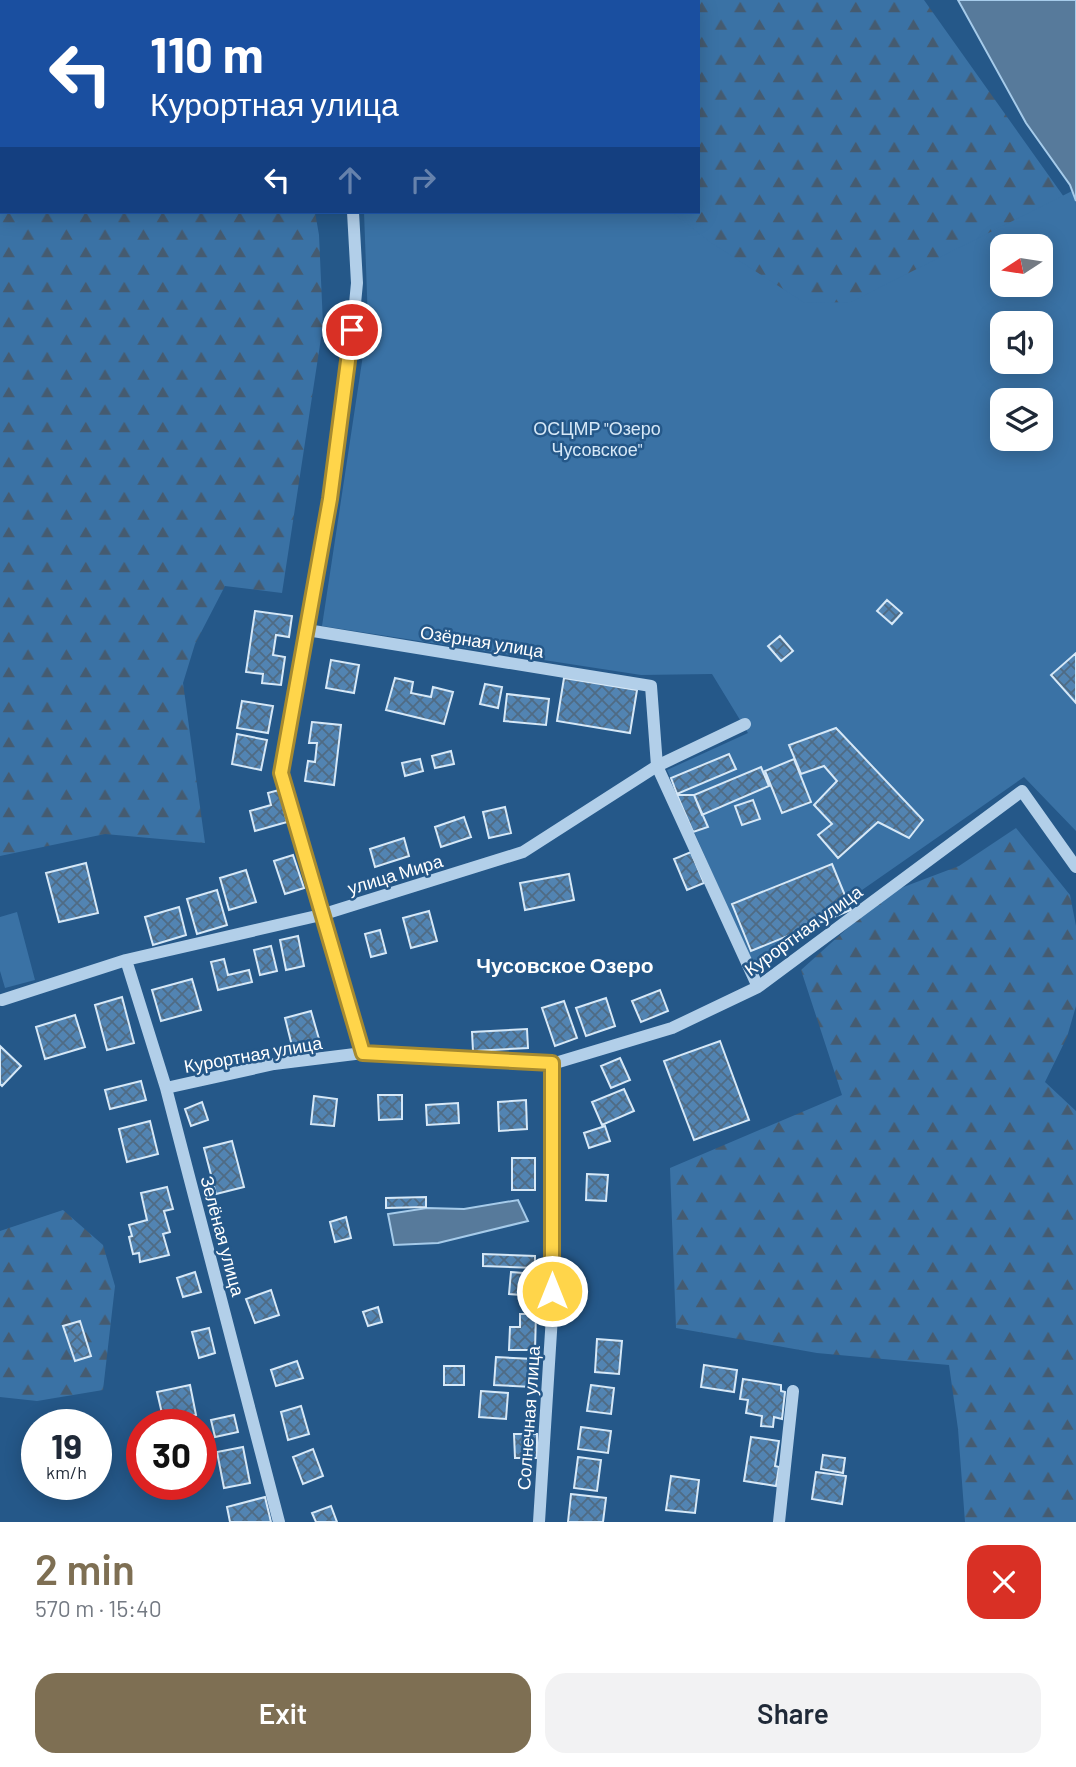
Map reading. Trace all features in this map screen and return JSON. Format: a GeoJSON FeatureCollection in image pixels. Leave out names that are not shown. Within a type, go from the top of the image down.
{"type":"FeatureCollection","features":[{"type":"Feature","properties":{"kind":"street"},"geometry":{"type":"LineString","coordinates":[[353,214],[357,283],[348,376],[281,773],[363,1053]]}},
{"type":"Feature","properties":{"kind":"street","name":"Озёрная улица"},"geometry":{"type":"LineString","coordinates":[[307,630],[651,686],[657,766]]}},
{"type":"Feature","properties":{"kind":"street","name":"улица Мира"},"geometry":{"type":"LineString","coordinates":[[2,1000],[125,960],[321,915],[523,852],[657,766],[744,724]]}},
{"type":"Feature","properties":{"kind":"street"},"geometry":{"type":"LineString","coordinates":[[657,766],[758,987]]}},
{"type":"Feature","properties":{"kind":"street","name":"Курортная улица"},"geometry":{"type":"LineString","coordinates":[[166,1088],[274,1064],[363,1053],[552,1063],[672,1028],[758,987],[1022,791],[1076,867]]}},
{"type":"Feature","properties":{"kind":"street","name":"Зелёная улица"},"geometry":{"type":"LineString","coordinates":[[125,960],[166,1088],[279,1522]]}},
{"type":"Feature","properties":{"kind":"street","name":"Солнечная улица"},"geometry":{"type":"LineString","coordinates":[[540,1522],[552,1316],[552,1063]]}},
{"type":"Feature","properties":{"kind":"street"},"geometry":{"type":"LineString","coordinates":[[779,1522],[793,1391]]}},
{"type":"Feature","properties":{"kind":"green space"},"geometry":{"type":"Polygon","coordinates":[[[700,0],[924,0],[1064,197],[999,234],[990,234],[990,242],[918,333],[774,316],[651,214],[700,214],[700,0]]]}},
{"type":"Feature","properties":{"kind":"green space","name":"ОСЦМР \"Озеро Чусовское\""},"geometry":{"type":"Polygon","coordinates":[[[1076,189],[1076,831],[1024,777],[753,966],[667,770],[748,733],[712,674],[641,675],[322,626],[368,322],[364,214],[675,214],[710,242],[805,303],[851,302],[1076,189]]]}},
{"type":"Feature","properties":{"kind":"green space"},"geometry":{"type":"Polygon","coordinates":[[[0,214],[315,214],[319,235],[323,325],[282,593],[225,586],[195,644],[183,683],[205,843],[105,834],[0,856],[0,214]]]}},
{"type":"Feature","properties":{"kind":"green space"},"geometry":{"type":"Polygon","coordinates":[[[1016,828],[1070,895],[1076,926],[1076,1006],[1067,1037],[1045,1082],[1076,1111],[1076,1522],[965,1522],[958,1429],[949,1365],[817,1353],[676,1328],[670,1168],[842,1095],[801,970],[851,925],[877,897],[959,866],[1016,828]]]}},
{"type":"Feature","properties":{"kind":"green space"},"geometry":{"type":"Polygon","coordinates":[[[17,912],[35,980],[5,988],[0,971],[0,917],[17,912]]]}},
{"type":"Feature","properties":{"kind":"green space"},"geometry":{"type":"Polygon","coordinates":[[[63,1210],[103,1245],[115,1286],[103,1390],[37,1401],[0,1397],[0,1231],[63,1210]]]}},
{"type":"Feature","properties":{"kind":"shaded area"},"geometry":{"type":"Polygon","coordinates":[[[958,0],[1076,0],[1076,201],[1070,185],[1026,123],[958,0]]]}},
{"type":"Feature","properties":{"kind":"shaded area"},"geometry":{"type":"Polygon","coordinates":[[[518,1200],[528,1221],[438,1243],[394,1245],[388,1214],[427,1208],[464,1209],[518,1200]]]}},
{"type":"Feature","properties":{"kind":"building"},"geometry":{"type":"Polygon","coordinates":[[[887,600],[902,613],[892,624],[877,611],[887,600]]]}},
{"type":"Feature","properties":{"kind":"building"},"geometry":{"type":"Polygon","coordinates":[[[255,611],[292,616],[289,637],[276,635],[273,655],[285,657],[281,685],[262,683],[263,674],[246,672],[255,611]]]}},
{"type":"Feature","properties":{"kind":"building"},"geometry":{"type":"Polygon","coordinates":[[[780,636],[793,651],[781,661],[768,646],[780,636]]]}},
{"type":"Feature","properties":{"kind":"building"},"geometry":{"type":"Polygon","coordinates":[[[1076,653],[1076,703],[1051,675],[1076,653]]]}},
{"type":"Feature","properties":{"kind":"building"},"geometry":{"type":"Polygon","coordinates":[[[331,660],[359,665],[354,693],[326,688],[331,660]]]}},
{"type":"Feature","properties":{"kind":"building"},"geometry":{"type":"Polygon","coordinates":[[[395,678],[413,682],[411,693],[431,697],[433,687],[453,692],[444,724],[386,710],[395,678]]]}},
{"type":"Feature","properties":{"kind":"building"},"geometry":{"type":"Polygon","coordinates":[[[564,678],[637,690],[630,733],[557,721],[564,678]]]}},
{"type":"Feature","properties":{"kind":"building"},"geometry":{"type":"Polygon","coordinates":[[[485,684],[502,687],[498,708],[480,704],[485,684]]]}},
{"type":"Feature","properties":{"kind":"building"},"geometry":{"type":"Polygon","coordinates":[[[507,694],[549,699],[546,725],[504,721],[507,694]]]}},
{"type":"Feature","properties":{"kind":"building"},"geometry":{"type":"Polygon","coordinates":[[[242,701],[273,706],[268,733],[237,728],[242,701]]]}},
{"type":"Feature","properties":{"kind":"building"},"geometry":{"type":"Polygon","coordinates":[[[312,722],[341,725],[334,785],[305,781],[308,761],[315,762],[317,743],[309,743],[312,722]]]}},
{"type":"Feature","properties":{"kind":"building"},"geometry":{"type":"Polygon","coordinates":[[[836,728],[923,820],[909,838],[878,822],[838,858],[818,835],[832,824],[814,805],[837,781],[824,766],[801,774],[789,745],[836,728]]]}},
{"type":"Feature","properties":{"kind":"building"},"geometry":{"type":"Polygon","coordinates":[[[237,734],[267,740],[261,770],[232,764],[237,734]]]}},
{"type":"Feature","properties":{"kind":"building"},"geometry":{"type":"Polygon","coordinates":[[[451,751],[454,764],[435,768],[432,756],[451,751]]]}},
{"type":"Feature","properties":{"kind":"building"},"geometry":{"type":"Polygon","coordinates":[[[729,754],[736,769],[677,794],[671,778],[729,754]]]}},
{"type":"Feature","properties":{"kind":"building"},"geometry":{"type":"Polygon","coordinates":[[[420,759],[423,771],[405,776],[402,763],[420,759]]]}},
{"type":"Feature","properties":{"kind":"building"},"geometry":{"type":"Polygon","coordinates":[[[794,759],[811,802],[782,813],[765,771],[794,759]]]}},
{"type":"Feature","properties":{"kind":"building"},"geometry":{"type":"Polygon","coordinates":[[[761,767],[769,786],[702,815],[694,795],[761,767]]]}},
{"type":"Feature","properties":{"kind":"building"},"geometry":{"type":"Polygon","coordinates":[[[279,790],[287,822],[255,831],[250,811],[271,805],[268,793],[279,790]]]}},
{"type":"Feature","properties":{"kind":"building"},"geometry":{"type":"Polygon","coordinates":[[[677,795],[694,795],[708,827],[693,832],[677,795]]]}},
{"type":"Feature","properties":{"kind":"building"},"geometry":{"type":"Polygon","coordinates":[[[753,800],[760,819],[742,825],[735,806],[753,800]]]}},
{"type":"Feature","properties":{"kind":"building"},"geometry":{"type":"Polygon","coordinates":[[[505,807],[511,833],[489,838],[483,812],[505,807]]]}},
{"type":"Feature","properties":{"kind":"building"},"geometry":{"type":"Polygon","coordinates":[[[464,817],[471,837],[441,847],[435,827],[464,817]]]}},
{"type":"Feature","properties":{"kind":"building"},"geometry":{"type":"Polygon","coordinates":[[[404,838],[409,856],[375,867],[370,849],[404,838]]]}},
{"type":"Feature","properties":{"kind":"building"},"geometry":{"type":"Polygon","coordinates":[[[691,852],[704,883],[687,890],[674,859],[691,852]]]}},
{"type":"Feature","properties":{"kind":"building"},"geometry":{"type":"Polygon","coordinates":[[[293,855],[304,888],[285,894],[274,861],[293,855]]]}},
{"type":"Feature","properties":{"kind":"building"},"geometry":{"type":"Polygon","coordinates":[[[86,863],[98,913],[59,922],[46,873],[86,863]]]}},
{"type":"Feature","properties":{"kind":"building"},"geometry":{"type":"Polygon","coordinates":[[[832,864],[851,910],[751,951],[732,904],[832,864]]]}},
{"type":"Feature","properties":{"kind":"building"},"geometry":{"type":"Polygon","coordinates":[[[246,870],[256,902],[229,910],[220,878],[246,870]]]}},
{"type":"Feature","properties":{"kind":"building"},"geometry":{"type":"Polygon","coordinates":[[[569,874],[574,900],[525,910],[520,883],[569,874]]]}},
{"type":"Feature","properties":{"kind":"building"},"geometry":{"type":"Polygon","coordinates":[[[217,890],[227,925],[197,934],[187,899],[217,890]]]}},
{"type":"Feature","properties":{"kind":"building"},"geometry":{"type":"Polygon","coordinates":[[[179,907],[186,935],[153,945],[145,917],[179,907]]]}},
{"type":"Feature","properties":{"kind":"building"},"geometry":{"type":"Polygon","coordinates":[[[429,911],[437,941],[411,948],[403,918],[429,911]]]}},
{"type":"Feature","properties":{"kind":"building"},"geometry":{"type":"Polygon","coordinates":[[[380,930],[386,953],[371,957],[365,934],[380,930]]]}},
{"type":"Feature","properties":{"kind":"building"},"geometry":{"type":"Polygon","coordinates":[[[298,936],[304,966],[286,970],[280,940],[298,936]]]}},
{"type":"Feature","properties":{"kind":"building"},"geometry":{"type":"Polygon","coordinates":[[[271,946],[277,971],[260,975],[254,950],[271,946]]]}},
{"type":"Feature","properties":{"kind":"building"},"geometry":{"type":"Polygon","coordinates":[[[224,959],[228,975],[249,970],[252,982],[218,990],[211,962],[224,959]]]}},
{"type":"Feature","properties":{"kind":"building"},"geometry":{"type":"Polygon","coordinates":[[[192,979],[201,1010],[161,1021],[152,990],[192,979]]]}},
{"type":"Feature","properties":{"kind":"building"},"geometry":{"type":"Polygon","coordinates":[[[660,990],[668,1011],[641,1022],[632,1001],[660,990]]]}},
{"type":"Feature","properties":{"kind":"building"},"geometry":{"type":"Polygon","coordinates":[[[122,997],[134,1043],[107,1050],[95,1005],[122,997]]]}},
{"type":"Feature","properties":{"kind":"building"},"geometry":{"type":"Polygon","coordinates":[[[606,998],[615,1026],[586,1036],[576,1008],[606,998]]]}},
{"type":"Feature","properties":{"kind":"building"},"geometry":{"type":"Polygon","coordinates":[[[564,1001],[577,1038],[555,1046],[542,1008],[564,1001]]]}},
{"type":"Feature","properties":{"kind":"building"},"geometry":{"type":"Polygon","coordinates":[[[311,1011],[319,1039],[292,1046],[285,1018],[311,1011]]]}},
{"type":"Feature","properties":{"kind":"building"},"geometry":{"type":"Polygon","coordinates":[[[75,1015],[85,1047],[45,1059],[36,1027],[75,1015]]]}},
{"type":"Feature","properties":{"kind":"building"},"geometry":{"type":"Polygon","coordinates":[[[527,1029],[528,1048],[473,1051],[472,1032],[527,1029]]]}},
{"type":"Feature","properties":{"kind":"building"},"geometry":{"type":"Polygon","coordinates":[[[720,1041],[749,1120],[694,1140],[664,1061],[720,1041]]]}},
{"type":"Feature","properties":{"kind":"building"},"geometry":{"type":"Polygon","coordinates":[[[0,1046],[21,1066],[2,1086],[0,1084],[0,1046]]]}},
{"type":"Feature","properties":{"kind":"building"},"geometry":{"type":"Polygon","coordinates":[[[620,1058],[630,1080],[611,1088],[601,1066],[620,1058]]]}},
{"type":"Feature","properties":{"kind":"building"},"geometry":{"type":"Polygon","coordinates":[[[141,1081],[146,1100],[110,1109],[105,1090],[141,1081]]]}},
{"type":"Feature","properties":{"kind":"building"},"geometry":{"type":"Polygon","coordinates":[[[624,1089],[634,1111],[602,1125],[592,1102],[624,1089]]]}},
{"type":"Feature","properties":{"kind":"building"},"geometry":{"type":"Polygon","coordinates":[[[378,1095],[402,1095],[402,1119],[379,1120],[378,1095]]]}},
{"type":"Feature","properties":{"kind":"building"},"geometry":{"type":"Polygon","coordinates":[[[314,1096],[337,1099],[334,1126],[311,1124],[314,1096]]]}},
{"type":"Feature","properties":{"kind":"building"},"geometry":{"type":"Polygon","coordinates":[[[526,1100],[527,1129],[499,1131],[498,1102],[526,1100]]]}},
{"type":"Feature","properties":{"kind":"building"},"geometry":{"type":"Polygon","coordinates":[[[202,1102],[208,1120],[191,1126],[185,1109],[202,1102]]]}},
{"type":"Feature","properties":{"kind":"building"},"geometry":{"type":"Polygon","coordinates":[[[458,1103],[459,1123],[427,1125],[426,1105],[458,1103]]]}},
{"type":"Feature","properties":{"kind":"building"},"geometry":{"type":"Polygon","coordinates":[[[150,1121],[158,1154],[127,1162],[119,1129],[150,1121]]]}},
{"type":"Feature","properties":{"kind":"building"},"geometry":{"type":"Polygon","coordinates":[[[605,1126],[610,1141],[589,1148],[584,1133],[605,1126]]]}},
{"type":"Feature","properties":{"kind":"building"},"geometry":{"type":"Polygon","coordinates":[[[232,1141],[244,1187],[216,1194],[204,1148],[232,1141]]]}},
{"type":"Feature","properties":{"kind":"building"},"geometry":{"type":"Polygon","coordinates":[[[512,1158],[535,1158],[535,1190],[512,1190],[512,1158]]]}},
{"type":"Feature","properties":{"kind":"building"},"geometry":{"type":"Polygon","coordinates":[[[587,1174],[608,1175],[606,1201],[586,1200],[587,1174]]]}},
{"type":"Feature","properties":{"kind":"building"},"geometry":{"type":"Polygon","coordinates":[[[167,1187],[173,1209],[164,1211],[170,1232],[163,1234],[169,1255],[140,1262],[139,1253],[133,1254],[129,1225],[147,1220],[141,1193],[167,1187]]]}},
{"type":"Feature","properties":{"kind":"building"},"geometry":{"type":"Polygon","coordinates":[[[426,1197],[426,1207],[386,1208],[386,1198],[426,1197]]]}},
{"type":"Feature","properties":{"kind":"building"},"geometry":{"type":"Polygon","coordinates":[[[346,1217],[351,1238],[335,1242],[330,1222],[346,1217]]]}},
{"type":"Feature","properties":{"kind":"building"},"geometry":{"type":"Polygon","coordinates":[[[483,1254],[535,1256],[535,1268],[483,1266],[483,1254]]]}},
{"type":"Feature","properties":{"kind":"building"},"geometry":{"type":"Polygon","coordinates":[[[195,1272],[201,1292],[183,1297],[177,1278],[195,1272]]]}},
{"type":"Feature","properties":{"kind":"building"},"geometry":{"type":"Polygon","coordinates":[[[511,1272],[535,1274],[533,1296],[509,1294],[511,1272]]]}},
{"type":"Feature","properties":{"kind":"building"},"geometry":{"type":"Polygon","coordinates":[[[271,1290],[279,1315],[255,1323],[246,1299],[271,1290]]]}},
{"type":"Feature","properties":{"kind":"building"},"geometry":{"type":"Polygon","coordinates":[[[378,1307],[382,1322],[368,1326],[363,1312],[378,1307]]]}},
{"type":"Feature","properties":{"kind":"building"},"geometry":{"type":"Polygon","coordinates":[[[520,1314],[536,1314],[535,1350],[509,1350],[510,1327],[520,1327],[520,1314]]]}},
{"type":"Feature","properties":{"kind":"building"},"geometry":{"type":"Polygon","coordinates":[[[80,1321],[91,1356],[75,1361],[63,1326],[80,1321]]]}},
{"type":"Feature","properties":{"kind":"building"},"geometry":{"type":"Polygon","coordinates":[[[209,1328],[215,1353],[199,1358],[192,1332],[209,1328]]]}},
{"type":"Feature","properties":{"kind":"building"},"geometry":{"type":"Polygon","coordinates":[[[597,1339],[622,1341],[619,1374],[595,1372],[597,1339]]]}},
{"type":"Feature","properties":{"kind":"building"},"geometry":{"type":"Polygon","coordinates":[[[496,1357],[533,1359],[532,1387],[494,1385],[496,1357]]]}},
{"type":"Feature","properties":{"kind":"building"},"geometry":{"type":"Polygon","coordinates":[[[297,1361],[303,1378],[276,1386],[271,1370],[297,1361]]]}},
{"type":"Feature","properties":{"kind":"building"},"geometry":{"type":"Polygon","coordinates":[[[704,1365],[737,1370],[734,1392],[701,1387],[704,1365]]]}},
{"type":"Feature","properties":{"kind":"building"},"geometry":{"type":"Polygon","coordinates":[[[444,1366],[464,1366],[464,1385],[444,1385],[444,1366]]]}},
{"type":"Feature","properties":{"kind":"building"},"geometry":{"type":"Polygon","coordinates":[[[743,1379],[781,1385],[781,1391],[785,1392],[782,1419],[774,1417],[773,1427],[761,1426],[762,1416],[746,1413],[748,1400],[740,1399],[743,1379]]]}},
{"type":"Feature","properties":{"kind":"building"},"geometry":{"type":"Polygon","coordinates":[[[190,1385],[195,1409],[161,1409],[157,1392],[190,1385]]]}},
{"type":"Feature","properties":{"kind":"building"},"geometry":{"type":"Polygon","coordinates":[[[591,1385],[614,1388],[611,1414],[587,1411],[591,1385]]]}},
{"type":"Feature","properties":{"kind":"building"},"geometry":{"type":"Polygon","coordinates":[[[481,1391],[508,1393],[506,1419],[479,1417],[481,1391]]]}},
{"type":"Feature","properties":{"kind":"building"},"geometry":{"type":"Polygon","coordinates":[[[301,1406],[309,1434],[288,1440],[281,1412],[301,1406]]]}},
{"type":"Feature","properties":{"kind":"building"},"geometry":{"type":"Polygon","coordinates":[[[234,1415],[238,1432],[217,1437],[217,1419],[234,1415]]]}},
{"type":"Feature","properties":{"kind":"building"},"geometry":{"type":"Polygon","coordinates":[[[581,1427],[611,1431],[608,1453],[578,1449],[581,1427]]]}},
{"type":"Feature","properties":{"kind":"building"},"geometry":{"type":"Polygon","coordinates":[[[514,1434],[537,1434],[537,1458],[515,1458],[514,1434]]]}},
{"type":"Feature","properties":{"kind":"building"},"geometry":{"type":"Polygon","coordinates":[[[751,1437],[779,1441],[775,1466],[779,1467],[776,1486],[744,1481],[751,1437]]]}},
{"type":"Feature","properties":{"kind":"building"},"geometry":{"type":"Polygon","coordinates":[[[243,1447],[250,1483],[224,1488],[217,1452],[243,1447]]]}},
{"type":"Feature","properties":{"kind":"building"},"geometry":{"type":"Polygon","coordinates":[[[313,1449],[323,1476],[303,1484],[293,1457],[313,1449]]]}},
{"type":"Feature","properties":{"kind":"building"},"geometry":{"type":"Polygon","coordinates":[[[823,1455],[845,1458],[843,1473],[821,1469],[823,1455]]]}},
{"type":"Feature","properties":{"kind":"building"},"geometry":{"type":"Polygon","coordinates":[[[578,1457],[601,1460],[597,1491],[574,1488],[578,1457]]]}},
{"type":"Feature","properties":{"kind":"building"},"geometry":{"type":"Polygon","coordinates":[[[816,1472],[846,1476],[842,1504],[812,1499],[816,1472]]]}},
{"type":"Feature","properties":{"kind":"building"},"geometry":{"type":"Polygon","coordinates":[[[671,1476],[699,1480],[695,1513],[666,1510],[671,1476]]]}},
{"type":"Feature","properties":{"kind":"building"},"geometry":{"type":"Polygon","coordinates":[[[571,1494],[606,1498],[603,1522],[568,1522],[571,1494]]]}},
{"type":"Feature","properties":{"kind":"building"},"geometry":{"type":"Polygon","coordinates":[[[265,1497],[271,1522],[230,1522],[227,1507],[265,1497]]]}},
{"type":"Feature","properties":{"kind":"building"},"geometry":{"type":"Polygon","coordinates":[[[331,1506],[337,1522],[316,1522],[312,1513],[331,1506]]]}},
{"type":"Feature","properties":{"kind":"district","name":"Чусовское Озеро"},"geometry":{"type":"Point","coordinates":[565,964]}},
{"type":"Feature","properties":{"kind":"route"},"geometry":{"type":"LineString","coordinates":[[352,330],[330,499],[281,773],[363,1053],[552,1063],[552,1291]]}}]}
